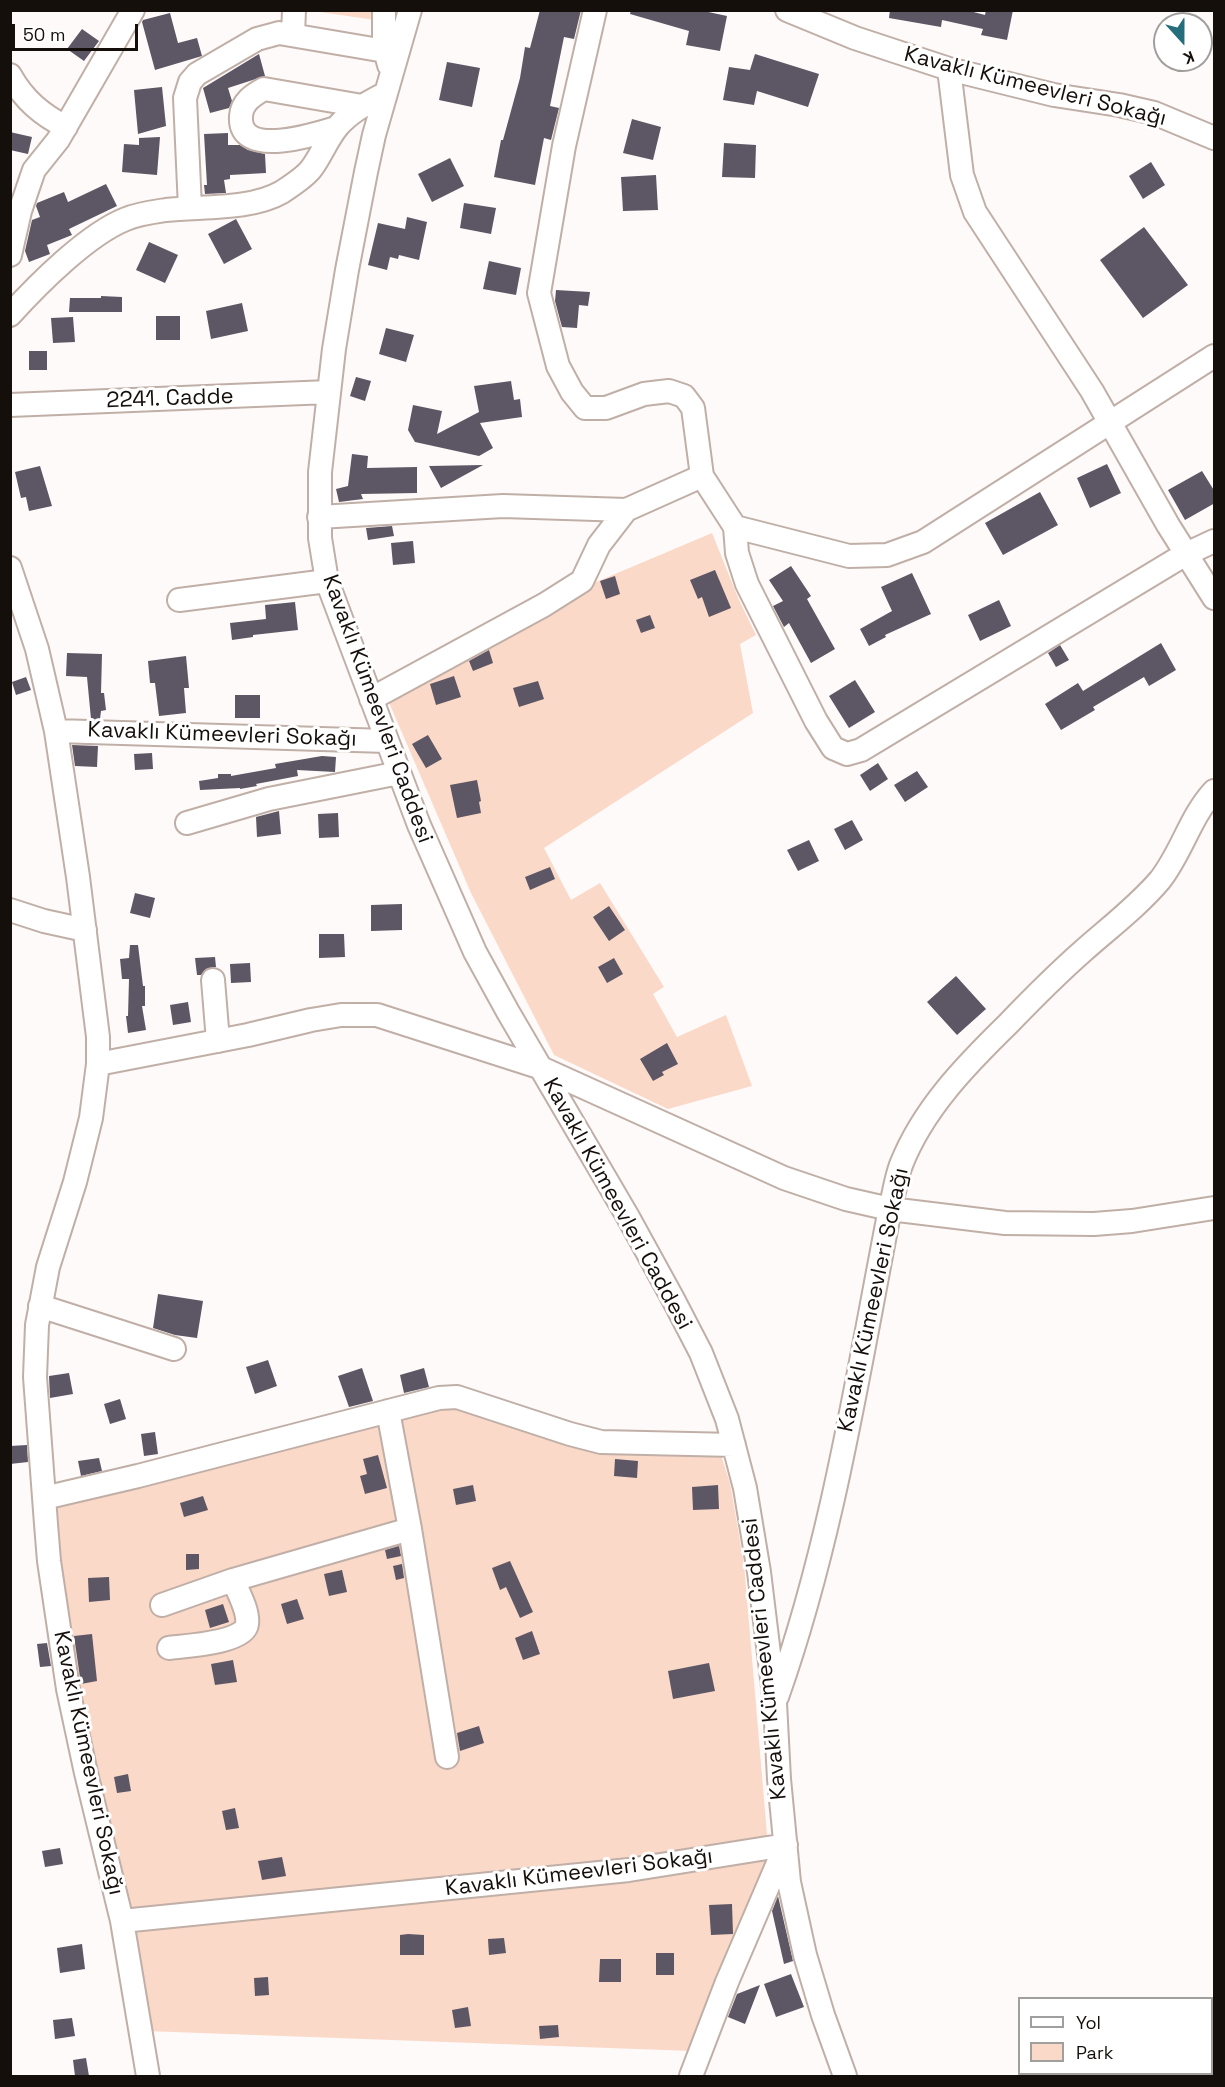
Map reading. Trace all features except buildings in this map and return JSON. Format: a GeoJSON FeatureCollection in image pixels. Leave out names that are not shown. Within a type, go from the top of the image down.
{"type":"FeatureCollection","features":[{"type":"Feature","properties":{"kind":"street"},"geometry":{"type":"LineString","coordinates":[[10,255],[20,211],[34,170],[58,140],[134,10]]}},
{"type":"Feature","properties":{"kind":"street"},"geometry":{"type":"LineString","coordinates":[[293,35],[294,10]]}},
{"type":"Feature","properties":{"kind":"street"},"geometry":{"type":"LineString","coordinates":[[10,315],[58,268],[101,232],[126,219],[147,213],[263,200],[283,191],[310,171],[336,128],[355,109],[362,106],[388,72],[384,10]]}},
{"type":"Feature","properties":{"kind":"street","name":"Kavaklı Kümeevleri Caddesi"},"geometry":{"type":"LineString","coordinates":[[410,10],[388,72],[374,135],[353,237],[328,392],[320,472],[319,517],[327,581],[399,773],[441,877],[475,952],[539,1067],[628,1217],[678,1308],[717,1392],[734,1445],[753,1527],[775,1703],[778,1779],[789,1882],[805,1955],[845,2076]]}},
{"type":"Feature","properties":{"kind":"street"},"geometry":{"type":"LineString","coordinates":[[595,10],[564,146],[539,292],[558,366],[572,392],[585,408],[606,408],[644,394],[669,390],[684,396],[693,408],[702,476],[735,527],[737,553],[747,584],[816,722],[833,748],[847,754],[861,750],[1186,554],[1215,542]]}},
{"type":"Feature","properties":{"kind":"street","name":"Kavaklı Kümeevleri Sokağı"},"geometry":{"type":"LineString","coordinates":[[787,10],[855,38],[949,69],[1054,95],[1154,113],[1215,138]]}},
{"type":"Feature","properties":{"kind":"street"},"geometry":{"type":"LineString","coordinates":[[190,208],[185,98],[190,82],[197,74],[257,39],[279,33],[293,35],[388,72]]}},
{"type":"Feature","properties":{"kind":"street"},"geometry":{"type":"LineString","coordinates":[[949,69],[962,175],[975,212],[1092,391],[1186,554],[1215,598]]}},
{"type":"Feature","properties":{"kind":"street"},"geometry":{"type":"LineString","coordinates":[[10,75],[17,88],[34,107],[66,127]]}},
{"type":"Feature","properties":{"kind":"street"},"geometry":{"type":"LineString","coordinates":[[336,128],[294,140],[270,141],[255,138],[244,131],[241,112],[252,96],[264,89],[362,106]]}},
{"type":"Feature","properties":{"kind":"street"},"geometry":{"type":"LineString","coordinates":[[735,527],[849,556],[887,555],[923,542],[1215,356]]}},
{"type":"Feature","properties":{"kind":"street","name":"2241. Cadde"},"geometry":{"type":"LineString","coordinates":[[10,405],[328,392]]}},
{"type":"Feature","properties":{"kind":"street"},"geometry":{"type":"LineString","coordinates":[[319,517],[503,506],[626,510],[702,476]]}},
{"type":"Feature","properties":{"kind":"street"},"geometry":{"type":"LineString","coordinates":[[371,699],[483,639],[582,581],[599,544],[626,510]]}},
{"type":"Feature","properties":{"kind":"street","name":"Kavaklı Kümeevleri Sokağı"},"geometry":{"type":"LineString","coordinates":[[10,568],[37,649],[56,731],[98,1037],[98,1064],[85,1148],[48,1268],[40,1306],[35,1350],[49,1561],[68,1689],[122,1921],[148,2076]]}},
{"type":"Feature","properties":{"kind":"street"},"geometry":{"type":"LineString","coordinates":[[179,600],[327,581]]}},
{"type":"Feature","properties":{"kind":"street","name":"Kavaklı Kümeevleri Sokağı"},"geometry":{"type":"LineString","coordinates":[[56,731],[387,741]]}},
{"type":"Feature","properties":{"kind":"street"},"geometry":{"type":"LineString","coordinates":[[188,823],[269,799],[399,773]]}},
{"type":"Feature","properties":{"kind":"street","name":"Kavaklı Kümeevleri Sokağı"},"geometry":{"type":"LineString","coordinates":[[775,1703],[807,1604],[831,1505],[890,1209],[900,1167],[909,1147],[920,1125],[952,1082],[1032,1000],[1160,880],[1173,861],[1204,802],[1215,791]]}},
{"type":"Feature","properties":{"kind":"street"},"geometry":{"type":"LineString","coordinates":[[10,910],[44,921],[85,930]]}},
{"type":"Feature","properties":{"kind":"street"},"geometry":{"type":"LineString","coordinates":[[213,980],[218,1041]]}},
{"type":"Feature","properties":{"kind":"street"},"geometry":{"type":"LineString","coordinates":[[98,1064],[341,1015],[377,1015],[539,1067]]}},
{"type":"Feature","properties":{"kind":"street","name":"Kavaklı Kümeevleri Caddesi"},"geometry":{"type":"LineString","coordinates":[[539,1067],[784,1178],[826,1193],[890,1209],[1005,1223],[1062,1224],[1132,1221],[1215,1208]]}},
{"type":"Feature","properties":{"kind":"street"},"geometry":{"type":"LineString","coordinates":[[40,1306],[174,1349]]}},
{"type":"Feature","properties":{"kind":"street"},"geometry":{"type":"LineString","coordinates":[[44,1498],[439,1398],[457,1397],[601,1442],[734,1445]]}},
{"type":"Feature","properties":{"kind":"street"},"geometry":{"type":"LineString","coordinates":[[388,1411],[410,1528],[447,1757]]}},
{"type":"Feature","properties":{"kind":"street"},"geometry":{"type":"LineString","coordinates":[[162,1605],[233,1580],[410,1528]]}},
{"type":"Feature","properties":{"kind":"street"},"geometry":{"type":"LineString","coordinates":[[169,1648],[224,1641],[244,1631],[247,1625],[245,1613],[233,1580]]}},
{"type":"Feature","properties":{"kind":"street"},"geometry":{"type":"LineString","coordinates":[[691,2076],[727,1983],[786,1845]]}},
{"type":"Feature","properties":{"kind":"street","name":"Kavaklı Kümeevleri Sokağı"},"geometry":{"type":"LineString","coordinates":[[122,1921],[628,1870],[786,1845]]}},
{"type":"Feature","properties":{"kind":"green space"},"geometry":{"type":"Polygon","coordinates":[[[313,11],[376,11],[375,20],[313,11]]]}},
{"type":"Feature","properties":{"kind":"green space"},"geometry":{"type":"Polygon","coordinates":[[[712,533],[756,635],[740,644],[753,713],[544,848],[571,900],[600,883],[664,987],[653,994],[677,1037],[726,1015],[752,1086],[668,1109],[554,1055],[471,893],[387,698],[589,585],[712,533]]]}},
{"type":"Feature","properties":{"kind":"green space"},"geometry":{"type":"Polygon","coordinates":[[[439,1405],[721,1455],[730,1483],[744,1564],[768,1846],[125,1917],[76,1714],[52,1504],[439,1405]]]}},
{"type":"Feature","properties":{"kind":"green space"},"geometry":{"type":"Polygon","coordinates":[[[768,1858],[691,2051],[146,2031],[127,1925],[768,1858]]]}}]}
